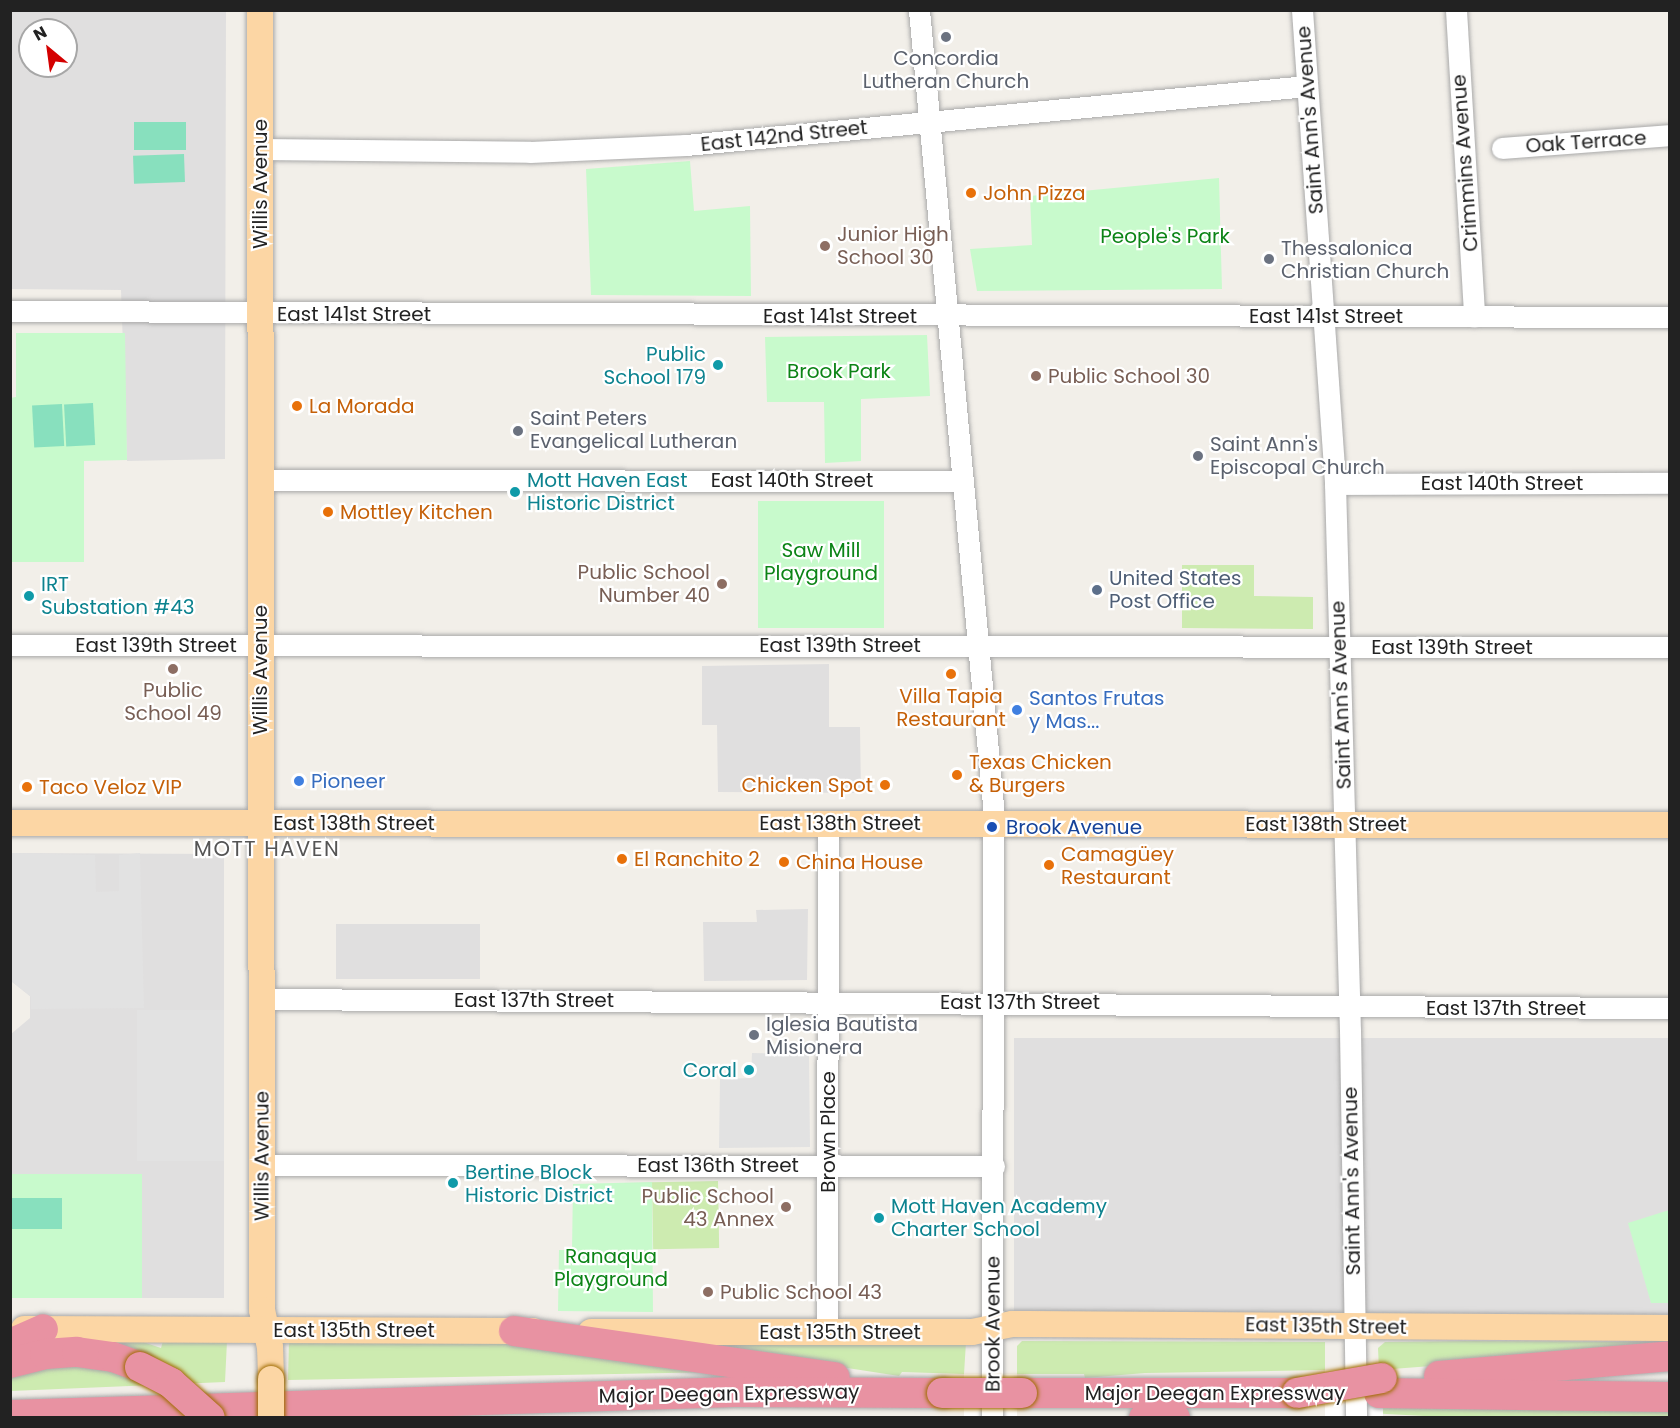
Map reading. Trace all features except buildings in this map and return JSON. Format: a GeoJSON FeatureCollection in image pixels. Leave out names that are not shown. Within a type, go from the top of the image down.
{"type":"FeatureCollection","features":[{"type":"Feature","properties":{"kind":"highway"},"geometry":{"type":"LineString","coordinates":[[10,1344],[43,1329]]}},
{"type":"Feature","properties":{"kind":"highway"},"geometry":{"type":"LineString","coordinates":[[514,1331],[942,1393]]}},
{"type":"Feature","properties":{"kind":"highway"},"geometry":{"type":"LineString","coordinates":[[10,1363],[45,1354],[77,1352],[112,1357],[140,1366],[171,1383],[210,1418]]}},
{"type":"Feature","properties":{"kind":"highway"},"geometry":{"type":"LineString","coordinates":[[1381,1385],[1670,1356]]}},
{"type":"Feature","properties":{"kind":"highway"},"geometry":{"type":"LineString","coordinates":[[1448,1393],[1670,1379]]}},
{"type":"Feature","properties":{"kind":"highway","name":"Major Deegan Expressway"},"geometry":{"type":"LineString","coordinates":[[10,1415],[735,1392],[1297,1393],[1381,1385],[1448,1393]]}},
{"type":"Feature","properties":{"kind":"highway"},"geometry":{"type":"LineString","coordinates":[[1448,1393],[1670,1396]]}},
{"type":"Feature","properties":{"kind":"highway"},"geometry":{"type":"LineString","coordinates":[[1144,1418],[1174,1418]]}},
{"type":"Feature","properties":{"kind":"main road","name":"Willis Avenue"},"geometry":{"type":"LineString","coordinates":[[260,10],[262,1310],[271,1379],[271,1418]]}},
{"type":"Feature","properties":{"kind":"main road","name":"East 138th Street"},"geometry":{"type":"LineString","coordinates":[[10,823],[1670,825]]}},
{"type":"Feature","properties":{"kind":"main road","name":"East 135th Street"},"geometry":{"type":"LineString","coordinates":[[10,1329],[972,1332],[1012,1324],[1670,1328]]}},
{"type":"Feature","properties":{"kind":"street","name":"Brook Avenue"},"geometry":{"type":"LineString","coordinates":[[919,10],[979,645],[993,824],[992,1418]]}},
{"type":"Feature","properties":{"kind":"street","name":"Saint Ann's Avenue"},"geometry":{"type":"LineString","coordinates":[[1302,10],[1335,484],[1350,1007],[1356,1418]]}},
{"type":"Feature","properties":{"kind":"street","name":"Crimmins Avenue"},"geometry":{"type":"LineString","coordinates":[[1455,10],[1474,316]]}},
{"type":"Feature","properties":{"kind":"street","name":"East 142nd Street"},"geometry":{"type":"LineString","coordinates":[[260,150],[608,150],[1307,86]]}},
{"type":"Feature","properties":{"kind":"street","name":"Oak Terrace"},"geometry":{"type":"LineString","coordinates":[[1502,148],[1670,135]]}},
{"type":"Feature","properties":{"kind":"street","name":"East 141st Street"},"geometry":{"type":"LineString","coordinates":[[10,311],[261,314],[1670,317]]}},
{"type":"Feature","properties":{"kind":"street","name":"East 140th Street"},"geometry":{"type":"LineString","coordinates":[[260,480],[963,481]]}},
{"type":"Feature","properties":{"kind":"street","name":"East 140th Street"},"geometry":{"type":"LineString","coordinates":[[1335,484],[1670,483]]}},
{"type":"Feature","properties":{"kind":"street","name":"East 139th Street"},"geometry":{"type":"LineString","coordinates":[[10,645],[1670,647]]}},
{"type":"Feature","properties":{"kind":"street","name":"Brown Place"},"geometry":{"type":"LineString","coordinates":[[827,1332],[828,823]]}},
{"type":"Feature","properties":{"kind":"street","name":"East 137th Street"},"geometry":{"type":"LineString","coordinates":[[262,999],[1670,1008]]}},
{"type":"Feature","properties":{"kind":"street","name":"East 136th Street"},"geometry":{"type":"LineString","coordinates":[[262,1166],[994,1166]]}},
{"type":"Feature","properties":{"kind":"shaded area"},"geometry":{"type":"Polygon","coordinates":[[[11,11],[226,11],[225,459],[127,461],[121,290],[11,289],[11,11]]]}},
{"type":"Feature","properties":{"kind":"shaded area"},"geometry":{"type":"Polygon","coordinates":[[[829,664],[829,727],[860,727],[861,793],[718,792],[717,725],[702,725],[702,666],[829,664]]]}},
{"type":"Feature","properties":{"kind":"shaded area"},"geometry":{"type":"Polygon","coordinates":[[[10,853],[224,854],[224,1298],[11,1298],[11,1034],[30,1018],[30,996],[11,981],[10,853]]]}},
{"type":"Feature","properties":{"kind":"shaded area"},"geometry":{"type":"Polygon","coordinates":[[[11,853],[95,855],[96,892],[119,891],[119,855],[140,853],[144,1008],[31,1009],[31,997],[11,981],[11,853]]]}},
{"type":"Feature","properties":{"kind":"shaded area"},"geometry":{"type":"Polygon","coordinates":[[[808,909],[807,980],[704,981],[703,922],[757,922],[756,910],[808,909]]]}},
{"type":"Feature","properties":{"kind":"shaded area"},"geometry":{"type":"Polygon","coordinates":[[[336,924],[480,924],[480,979],[336,979],[336,924]]]}},
{"type":"Feature","properties":{"kind":"shaded area"},"geometry":{"type":"Polygon","coordinates":[[[137,1010],[224,1010],[224,1161],[137,1161],[137,1010]]]}},
{"type":"Feature","properties":{"kind":"shaded area"},"geometry":{"type":"Polygon","coordinates":[[[1014,1038],[1669,1038],[1669,1314],[1014,1314],[1014,1038]]]}},
{"type":"Feature","properties":{"kind":"shaded area"},"geometry":{"type":"Polygon","coordinates":[[[752,1053],[809,1054],[810,1147],[719,1148],[720,1079],[751,1078],[752,1053]]]}},
{"type":"Feature","properties":{"kind":"green space"},"geometry":{"type":"Polygon","coordinates":[[[134,122],[186,122],[186,150],[134,150],[134,122]]]}},
{"type":"Feature","properties":{"kind":"green space"},"geometry":{"type":"Polygon","coordinates":[[[184,154],[185,182],[134,184],[133,156],[184,154]]]}},
{"type":"Feature","properties":{"kind":"green space"},"geometry":{"type":"Polygon","coordinates":[[[690,161],[694,211],[750,206],[751,296],[591,295],[586,169],[690,161]]]}},
{"type":"Feature","properties":{"kind":"green space","name":"People's Park"},"geometry":{"type":"Polygon","coordinates":[[[1219,178],[1222,289],[977,291],[970,249],[1032,245],[1030,196],[1219,178]]]}},
{"type":"Feature","properties":{"kind":"green space"},"geometry":{"type":"Polygon","coordinates":[[[16,333],[125,333],[127,460],[84,461],[84,562],[11,562],[10,398],[16,397],[16,333]]]}},
{"type":"Feature","properties":{"kind":"green space","name":"Brook Park"},"geometry":{"type":"Polygon","coordinates":[[[927,335],[930,396],[861,399],[861,461],[825,463],[824,402],[767,402],[765,337],[927,335]]]}},
{"type":"Feature","properties":{"kind":"green space"},"geometry":{"type":"Polygon","coordinates":[[[93,403],[95,445],[66,446],[64,405],[93,403]]]}},
{"type":"Feature","properties":{"kind":"green space"},"geometry":{"type":"Polygon","coordinates":[[[62,404],[64,446],[34,448],[32,406],[62,404]]]}},
{"type":"Feature","properties":{"kind":"green space","name":"Saw Mill Playground"},"geometry":{"type":"Polygon","coordinates":[[[758,501],[884,501],[884,628],[758,628],[758,501]]]}},
{"type":"Feature","properties":{"kind":"green space"},"geometry":{"type":"Polygon","coordinates":[[[1182,565],[1254,565],[1254,596],[1313,597],[1313,629],[1182,628],[1182,565]]]}},
{"type":"Feature","properties":{"kind":"green space"},"geometry":{"type":"Polygon","coordinates":[[[10,1174],[142,1174],[142,1298],[10,1298],[10,1174]]]}},
{"type":"Feature","properties":{"kind":"green space"},"geometry":{"type":"Polygon","coordinates":[[[718,1181],[719,1248],[653,1249],[652,1182],[718,1181]]]}},
{"type":"Feature","properties":{"kind":"green space","name":"Ranaqua Playground"},"geometry":{"type":"Polygon","coordinates":[[[652,1182],[653,1312],[558,1311],[559,1250],[572,1250],[573,1184],[652,1182]]]}},
{"type":"Feature","properties":{"kind":"green space"},"geometry":{"type":"Polygon","coordinates":[[[10,1198],[62,1198],[62,1229],[10,1229],[10,1198]]]}},
{"type":"Feature","properties":{"kind":"green space"},"geometry":{"type":"Polygon","coordinates":[[[1669,1210],[1669,1303],[1651,1303],[1628,1223],[1669,1210]]]}},
{"type":"Feature","properties":{"kind":"green space"},"geometry":{"type":"Polygon","coordinates":[[[289,1340],[566,1342],[723,1372],[288,1380],[289,1340]]]}},
{"type":"Feature","properties":{"kind":"green space"},"geometry":{"type":"Polygon","coordinates":[[[667,1340],[966,1342],[964,1374],[902,1372],[899,1376],[667,1340]]]}},
{"type":"Feature","properties":{"kind":"green space"},"geometry":{"type":"Polygon","coordinates":[[[163,1341],[227,1341],[225,1382],[11,1391],[10,1378],[29,1369],[121,1347],[122,1342],[143,1342],[161,1348],[163,1341]]]}},
{"type":"Feature","properties":{"kind":"green space"},"geometry":{"type":"Polygon","coordinates":[[[1022,1341],[1325,1342],[1325,1370],[1145,1373],[1085,1378],[1084,1374],[1017,1374],[1017,1346],[1022,1341]]]}},
{"type":"Feature","properties":{"kind":"green space"},"geometry":{"type":"Polygon","coordinates":[[[1385,1342],[1658,1342],[1664,1348],[1379,1370],[1378,1348],[1385,1342]]]}},
{"type":"Feature","properties":{"kind":"green space"},"geometry":{"type":"Polygon","coordinates":[[[1350,1403],[1670,1405],[1669,1418],[1462,1418],[1349,1412],[1350,1403]]]}},
{"type":"Feature","properties":{"kind":"pier"},"geometry":{"type":"Polygon","coordinates":[[[1325,1370],[1383,1370],[1383,1417],[1325,1417],[1325,1370]]]}},
{"type":"Feature","properties":{"kind":"pier"},"geometry":{"type":"Polygon","coordinates":[[[964,1374],[1017,1374],[1017,1418],[964,1418],[964,1374]]]}},
{"type":"Feature","properties":{"kind":"place","name":"Concordia Lutheran Church"},"geometry":{"type":"Point","coordinates":[946,37]}},
{"type":"Feature","properties":{"kind":"place","name":"John Pizza"},"geometry":{"type":"Point","coordinates":[971,193]}},
{"type":"Feature","properties":{"kind":"place","name":"Junior High School 30"},"geometry":{"type":"Point","coordinates":[825,246]}},
{"type":"Feature","properties":{"kind":"place","name":"Thessalonica Christian Church"},"geometry":{"type":"Point","coordinates":[1269,259]}},
{"type":"Feature","properties":{"kind":"place","name":"Public School 179"},"geometry":{"type":"Point","coordinates":[718,365]}},
{"type":"Feature","properties":{"kind":"place","name":"Public School 30"},"geometry":{"type":"Point","coordinates":[1036,376]}},
{"type":"Feature","properties":{"kind":"place","name":"La Morada"},"geometry":{"type":"Point","coordinates":[297,406]}},
{"type":"Feature","properties":{"kind":"place","name":"Saint Peters Evangelical Lutheran"},"geometry":{"type":"Point","coordinates":[518,431]}},
{"type":"Feature","properties":{"kind":"place","name":"Saint Ann's Episcopal Church"},"geometry":{"type":"Point","coordinates":[1198,456]}},
{"type":"Feature","properties":{"kind":"place","name":"Mott Haven East Historic District"},"geometry":{"type":"Point","coordinates":[515,492]}},
{"type":"Feature","properties":{"kind":"place","name":"Mottley Kitchen"},"geometry":{"type":"Point","coordinates":[328,512]}},
{"type":"Feature","properties":{"kind":"place","name":"Public School Number 40"},"geometry":{"type":"Point","coordinates":[722,584]}},
{"type":"Feature","properties":{"kind":"place","name":"United States Post Office"},"geometry":{"type":"Point","coordinates":[1097,590]}},
{"type":"Feature","properties":{"kind":"place","name":"IRT Substation #43"},"geometry":{"type":"Point","coordinates":[29,596]}},
{"type":"Feature","properties":{"kind":"place","name":"Public School 49"},"geometry":{"type":"Point","coordinates":[173,669]}},
{"type":"Feature","properties":{"kind":"place","name":"Villa Tapia Restaurant"},"geometry":{"type":"Point","coordinates":[951,674]}},
{"type":"Feature","properties":{"kind":"place","name":"Santos Frutas y Mas..."},"geometry":{"type":"Point","coordinates":[1017,710]}},
{"type":"Feature","properties":{"kind":"place","name":"Texas Chicken & Burgers"},"geometry":{"type":"Point","coordinates":[957,775]}},
{"type":"Feature","properties":{"kind":"place","name":"Pioneer"},"geometry":{"type":"Point","coordinates":[299,781]}},
{"type":"Feature","properties":{"kind":"place","name":"Chicken Spot"},"geometry":{"type":"Point","coordinates":[885,785]}},
{"type":"Feature","properties":{"kind":"place","name":"Taco Veloz VIP"},"geometry":{"type":"Point","coordinates":[27,787]}},
{"type":"Feature","properties":{"kind":"place","name":"Brook Avenue"},"geometry":{"type":"Point","coordinates":[992,827]}},
{"type":"Feature","properties":{"kind":"place","name":"El Ranchito 2"},"geometry":{"type":"Point","coordinates":[622,859]}},
{"type":"Feature","properties":{"kind":"place","name":"China House"},"geometry":{"type":"Point","coordinates":[784,862]}},
{"type":"Feature","properties":{"kind":"place","name":"Camagüey Restaurant"},"geometry":{"type":"Point","coordinates":[1049,865]}},
{"type":"Feature","properties":{"kind":"place","name":"Iglesia Bautista Misionera"},"geometry":{"type":"Point","coordinates":[754,1035]}},
{"type":"Feature","properties":{"kind":"place","name":"Coral"},"geometry":{"type":"Point","coordinates":[749,1070]}},
{"type":"Feature","properties":{"kind":"place","name":"Bertine Block Historic District"},"geometry":{"type":"Point","coordinates":[453,1183]}},
{"type":"Feature","properties":{"kind":"place","name":"Public School 43 Annex"},"geometry":{"type":"Point","coordinates":[786,1207]}},
{"type":"Feature","properties":{"kind":"place","name":"Mott Haven Academy Charter School"},"geometry":{"type":"Point","coordinates":[879,1218]}},
{"type":"Feature","properties":{"kind":"place","name":"Public School 43"},"geometry":{"type":"Point","coordinates":[708,1292]}},
{"type":"Feature","properties":{"kind":"district","name":"MOTT HAVEN"},"geometry":{"type":"Point","coordinates":[267,849]}}]}
